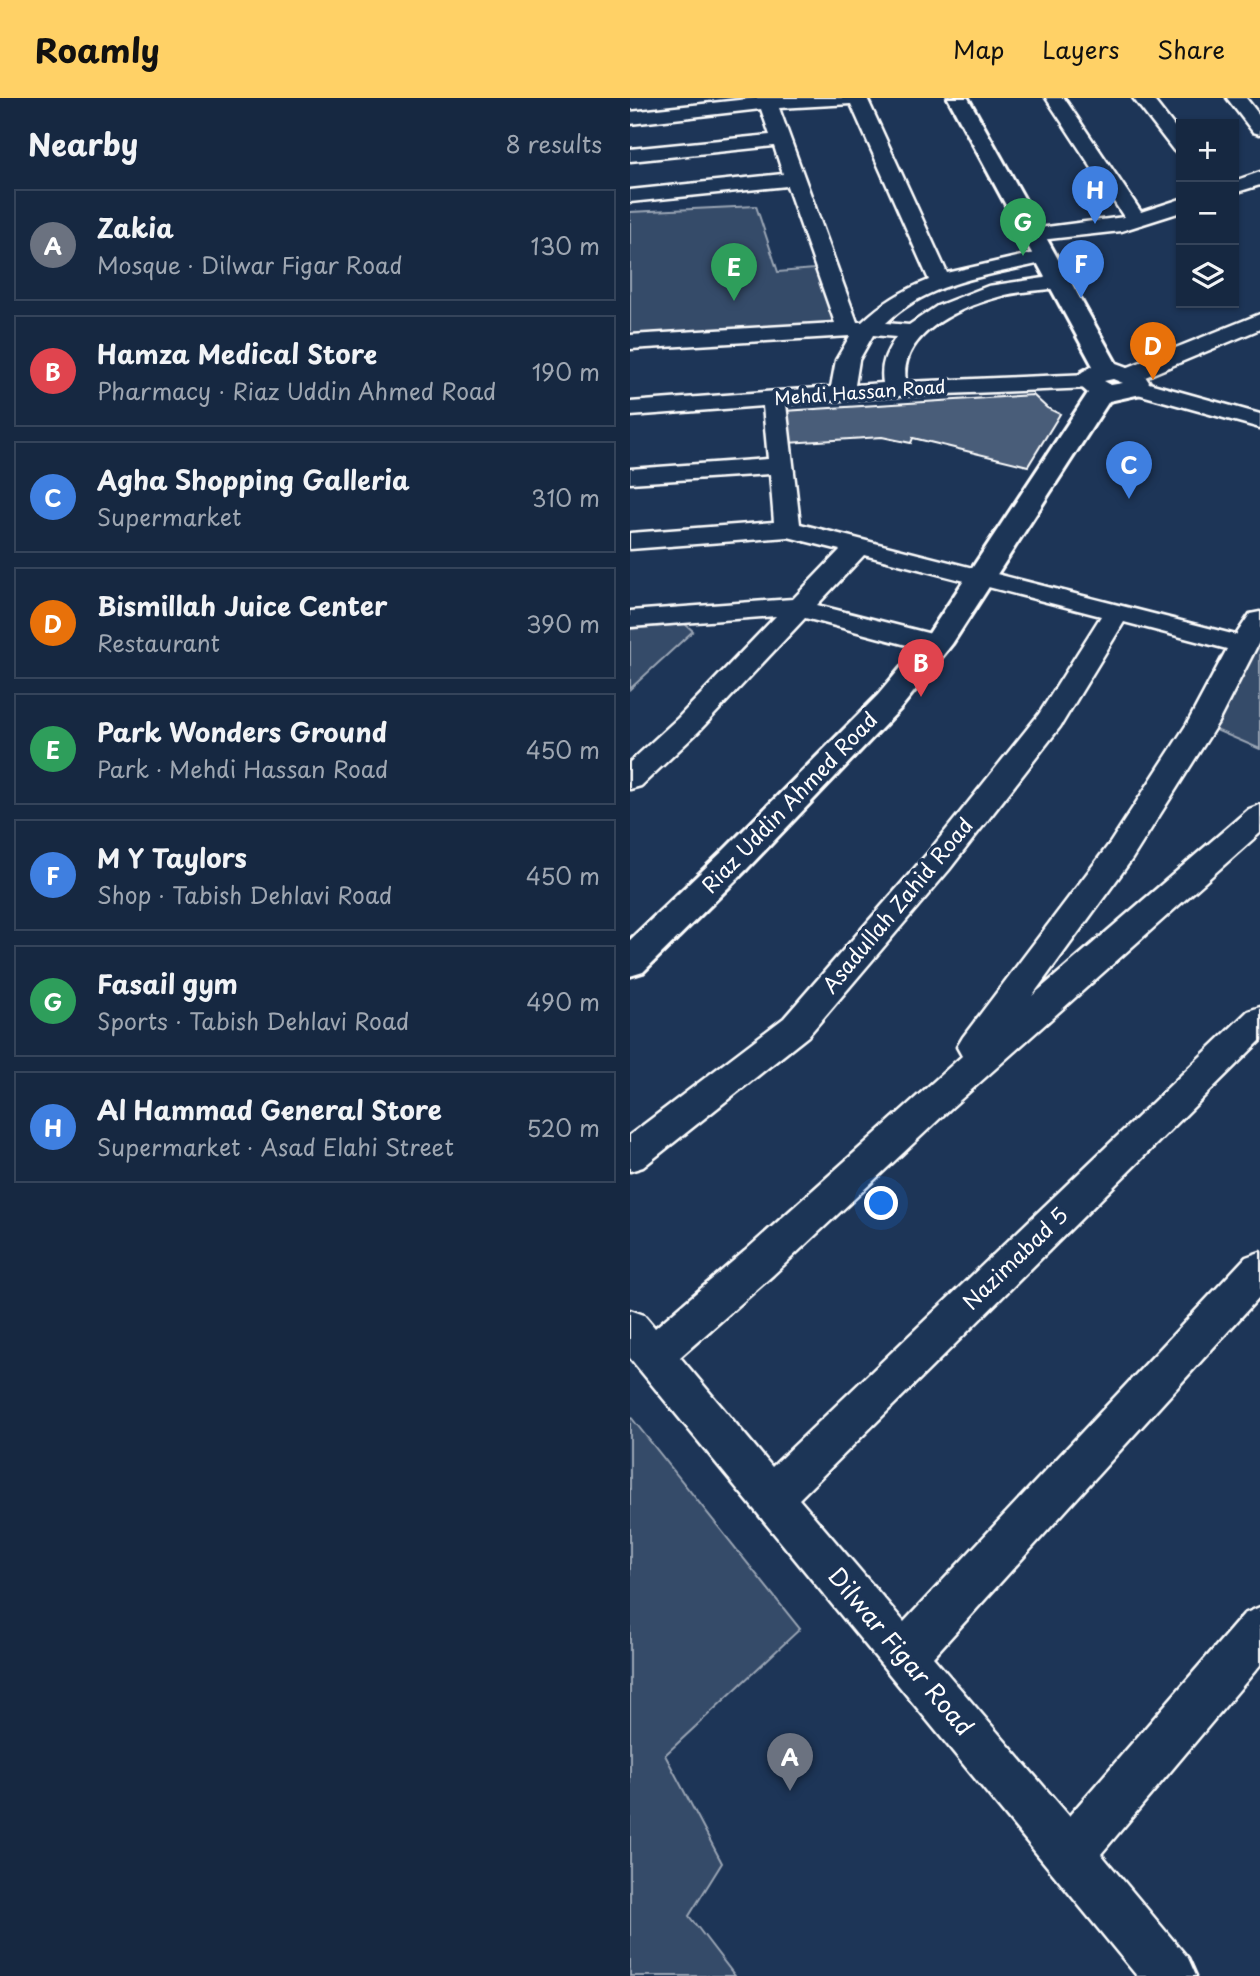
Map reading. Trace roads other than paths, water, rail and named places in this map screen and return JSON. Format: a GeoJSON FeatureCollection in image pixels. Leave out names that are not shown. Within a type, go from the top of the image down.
{"type":"FeatureCollection","features":[{"type":"Feature","properties":{"kind":"main road"},"geometry":{"type":"LineString","coordinates":[[958,98],[1031,236],[1113,381]]}},
{"type":"Feature","properties":{"kind":"main road","name":"Riaz Uddin Ahmed Road"},"geometry":{"type":"LineString","coordinates":[[630,962],[735,860],[889,702],[937,644],[1113,381]]}},
{"type":"Feature","properties":{"kind":"street"},"geometry":{"type":"LineString","coordinates":[[630,118],[767,101],[858,98],[936,283],[953,307]]}},
{"type":"Feature","properties":{"kind":"street"},"geometry":{"type":"LineString","coordinates":[[1055,98],[1136,220]]}},
{"type":"Feature","properties":{"kind":"street"},"geometry":{"type":"LineString","coordinates":[[1142,98],[1176,141]]}},
{"type":"Feature","properties":{"kind":"street"},"geometry":{"type":"LineString","coordinates":[[1236,98],[1259,125]]}},
{"type":"Feature","properties":{"kind":"street"},"geometry":{"type":"LineString","coordinates":[[767,101],[796,179],[858,328],[842,377],[842,393]]}},
{"type":"Feature","properties":{"kind":"street"},"geometry":{"type":"LineString","coordinates":[[630,155],[781,140]]}},
{"type":"Feature","properties":{"kind":"street"},"geometry":{"type":"LineString","coordinates":[[1239,185],[1260,178]]}},
{"type":"Feature","properties":{"kind":"street"},"geometry":{"type":"LineString","coordinates":[[630,196],[796,179]]}},
{"type":"Feature","properties":{"kind":"street"},"geometry":{"type":"LineString","coordinates":[[1031,236],[1121,225],[1176,207]]}},
{"type":"Feature","properties":{"kind":"street"},"geometry":{"type":"LineString","coordinates":[[858,328],[936,283],[1005,263],[1043,257]]}},
{"type":"Feature","properties":{"kind":"street"},"geometry":{"type":"LineString","coordinates":[[896,389],[893,368],[897,355],[912,332],[953,307],[988,293],[1058,282]]}},
{"type":"Feature","properties":{"kind":"street"},"geometry":{"type":"LineString","coordinates":[[1113,381],[1260,321]]}},
{"type":"Feature","properties":{"kind":"street"},"geometry":{"type":"LineString","coordinates":[[630,342],[858,328],[912,332]]}},
{"type":"Feature","properties":{"kind":"street"},"geometry":{"type":"LineString","coordinates":[[1113,381],[1260,421]]}},
{"type":"Feature","properties":{"kind":"street","name":"Mehdi Hassan Road"},"geometry":{"type":"LineString","coordinates":[[630,409],[896,389],[1113,381]]}},
{"type":"Feature","properties":{"kind":"street"},"geometry":{"type":"LineString","coordinates":[[774,399],[788,529]]}},
{"type":"Feature","properties":{"kind":"street"},"geometry":{"type":"LineString","coordinates":[[630,476],[781,466]]}},
{"type":"Feature","properties":{"kind":"street"},"geometry":{"type":"LineString","coordinates":[[630,541],[788,529],[1117,612],[1251,633],[1202,724],[1121,851],[938,1098]]}},
{"type":"Feature","properties":{"kind":"street"},"geometry":{"type":"LineString","coordinates":[[630,779],[688,725],[858,546]]}},
{"type":"Feature","properties":{"kind":"street"},"geometry":{"type":"LineString","coordinates":[[630,619],[801,607],[937,644]]}},
{"type":"Feature","properties":{"kind":"street","name":"Asadullah Zahid Road"},"geometry":{"type":"LineString","coordinates":[[630,1156],[796,1027],[938,862],[1049,720],[1117,612]]}},
{"type":"Feature","properties":{"kind":"street"},"geometry":{"type":"LineString","coordinates":[[641,1341],[759,1263],[938,1098],[1260,816]]}},
{"type":"Feature","properties":{"kind":"street","name":"Nazimabad 5"},"geometry":{"type":"LineString","coordinates":[[771,1497],[1260,1020]]}},
{"type":"Feature","properties":{"kind":"street"},"geometry":{"type":"LineString","coordinates":[[903,1656],[1260,1269]]}},
{"type":"Feature","properties":{"kind":"street","name":"Dilwar Figar Road"},"geometry":{"type":"LineString","coordinates":[[641,1341],[1163,1973]]}},
{"type":"Feature","properties":{"kind":"street"},"geometry":{"type":"LineString","coordinates":[[1068,1855],[1260,1630]]}},
{"type":"Feature","properties":{"kind":"place","name":"Al Hammad General Store"},"geometry":{"type":"Point","coordinates":[1095,224]}},
{"type":"Feature","properties":{"kind":"place","name":"Fasail gym"},"geometry":{"type":"Point","coordinates":[1023,256]}},
{"type":"Feature","properties":{"kind":"place","name":"M Y Taylors"},"geometry":{"type":"Point","coordinates":[1081,298]}},
{"type":"Feature","properties":{"kind":"place","name":"Park Wonders Ground"},"geometry":{"type":"Point","coordinates":[734,301]}},
{"type":"Feature","properties":{"kind":"place","name":"Bismillah Juice Center"},"geometry":{"type":"Point","coordinates":[1153,380]}},
{"type":"Feature","properties":{"kind":"place","name":"Agha Shopping Galleria"},"geometry":{"type":"Point","coordinates":[1129,499]}},
{"type":"Feature","properties":{"kind":"place","name":"Hamza Medical Store"},"geometry":{"type":"Point","coordinates":[921,697]}},
{"type":"Feature","properties":{"kind":"place","name":"Zakia"},"geometry":{"type":"Point","coordinates":[790,1791]}}]}
